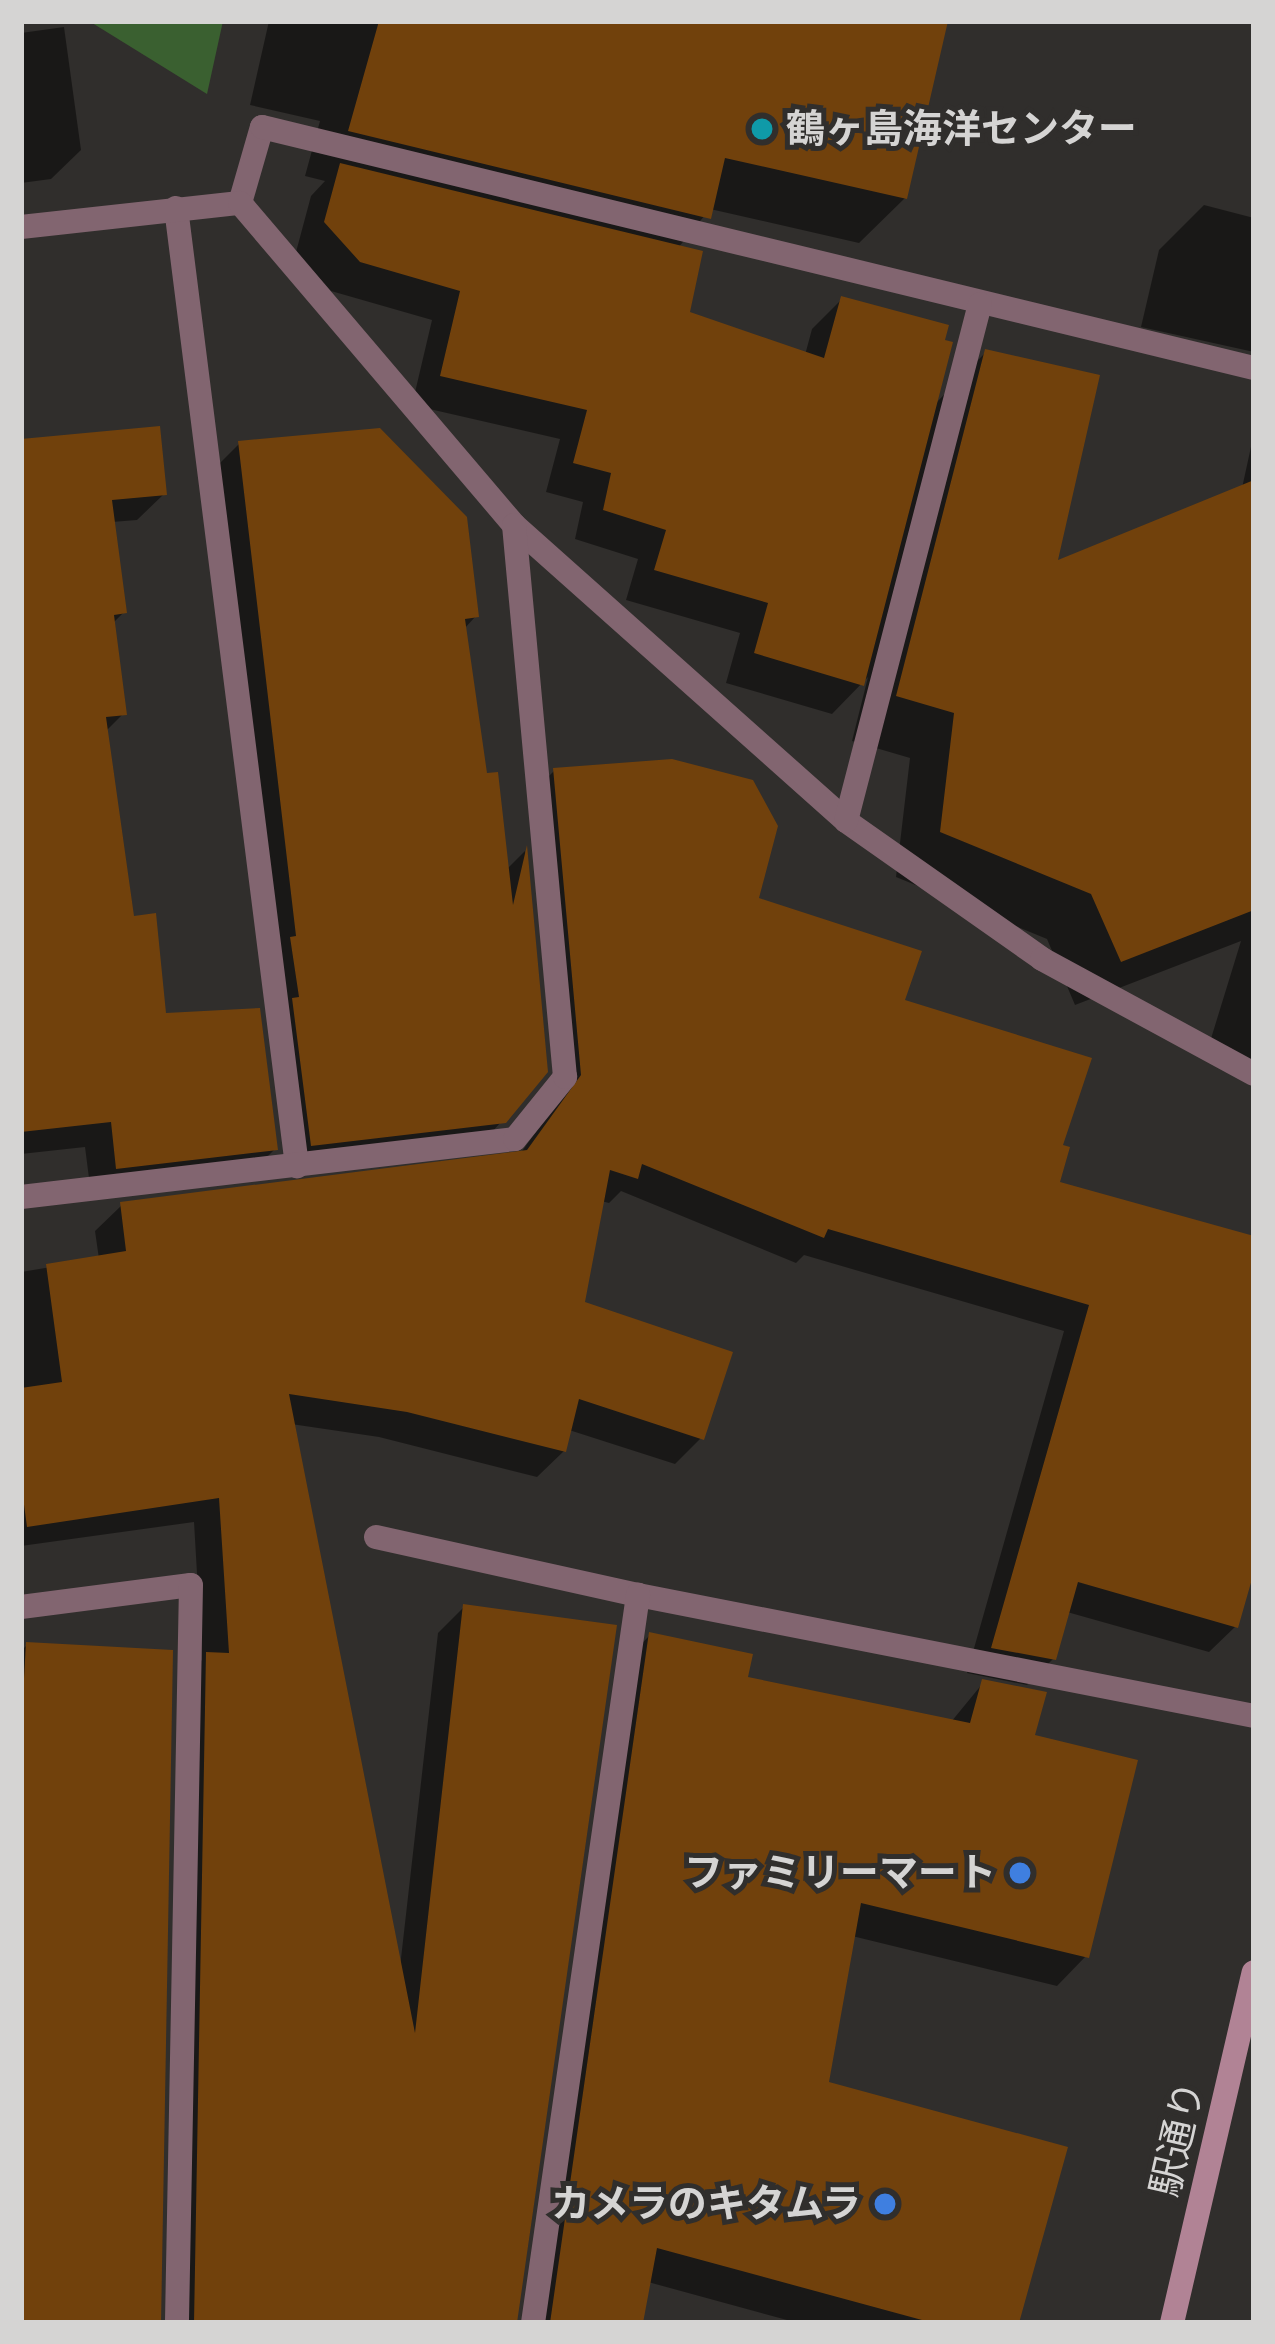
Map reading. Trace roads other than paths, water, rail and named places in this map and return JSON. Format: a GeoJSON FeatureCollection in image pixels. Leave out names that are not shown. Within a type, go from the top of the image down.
{"type":"FeatureCollection","features":[{"type":"Feature","properties":{"kind":"street"},"geometry":{"type":"LineString","coordinates":[[240,203],[262,127],[1254,368]]}},
{"type":"Feature","properties":{"kind":"street"},"geometry":{"type":"LineString","coordinates":[[21,227],[240,203]]}},
{"type":"Feature","properties":{"kind":"street"},"geometry":{"type":"LineString","coordinates":[[240,203],[514,524],[846,821],[1042,959],[1254,1074]]}},
{"type":"Feature","properties":{"kind":"street"},"geometry":{"type":"LineString","coordinates":[[176,208],[297,1166]]}},
{"type":"Feature","properties":{"kind":"street"},"geometry":{"type":"LineString","coordinates":[[846,821],[980,304]]}},
{"type":"Feature","properties":{"kind":"street"},"geometry":{"type":"LineString","coordinates":[[21,1197],[515,1139],[565,1077],[514,524]]}},
{"type":"Feature","properties":{"kind":"street"},"geometry":{"type":"LineString","coordinates":[[376,1537],[638,1595],[1254,1715]]}},
{"type":"Feature","properties":{"kind":"street"},"geometry":{"type":"LineString","coordinates":[[21,1607],[191,1585],[177,2323]]}},
{"type":"Feature","properties":{"kind":"street"},"geometry":{"type":"LineString","coordinates":[[533,2323],[638,1595]]}},
{"type":"Feature","properties":{"kind":"street","name":"駅通り"},"geometry":{"type":"LineString","coordinates":[[1172,2323],[1254,1972]]}},
{"type":"Feature","properties":{"kind":"place","name":"鶴ヶ島海洋センター"},"geometry":{"type":"Point","coordinates":[762,129]}},
{"type":"Feature","properties":{"kind":"place","name":"ファミリーマート"},"geometry":{"type":"Point","coordinates":[1020,1873]}},
{"type":"Feature","properties":{"kind":"place","name":"カメラのキタムラ"},"geometry":{"type":"Point","coordinates":[885,2204]}}]}
